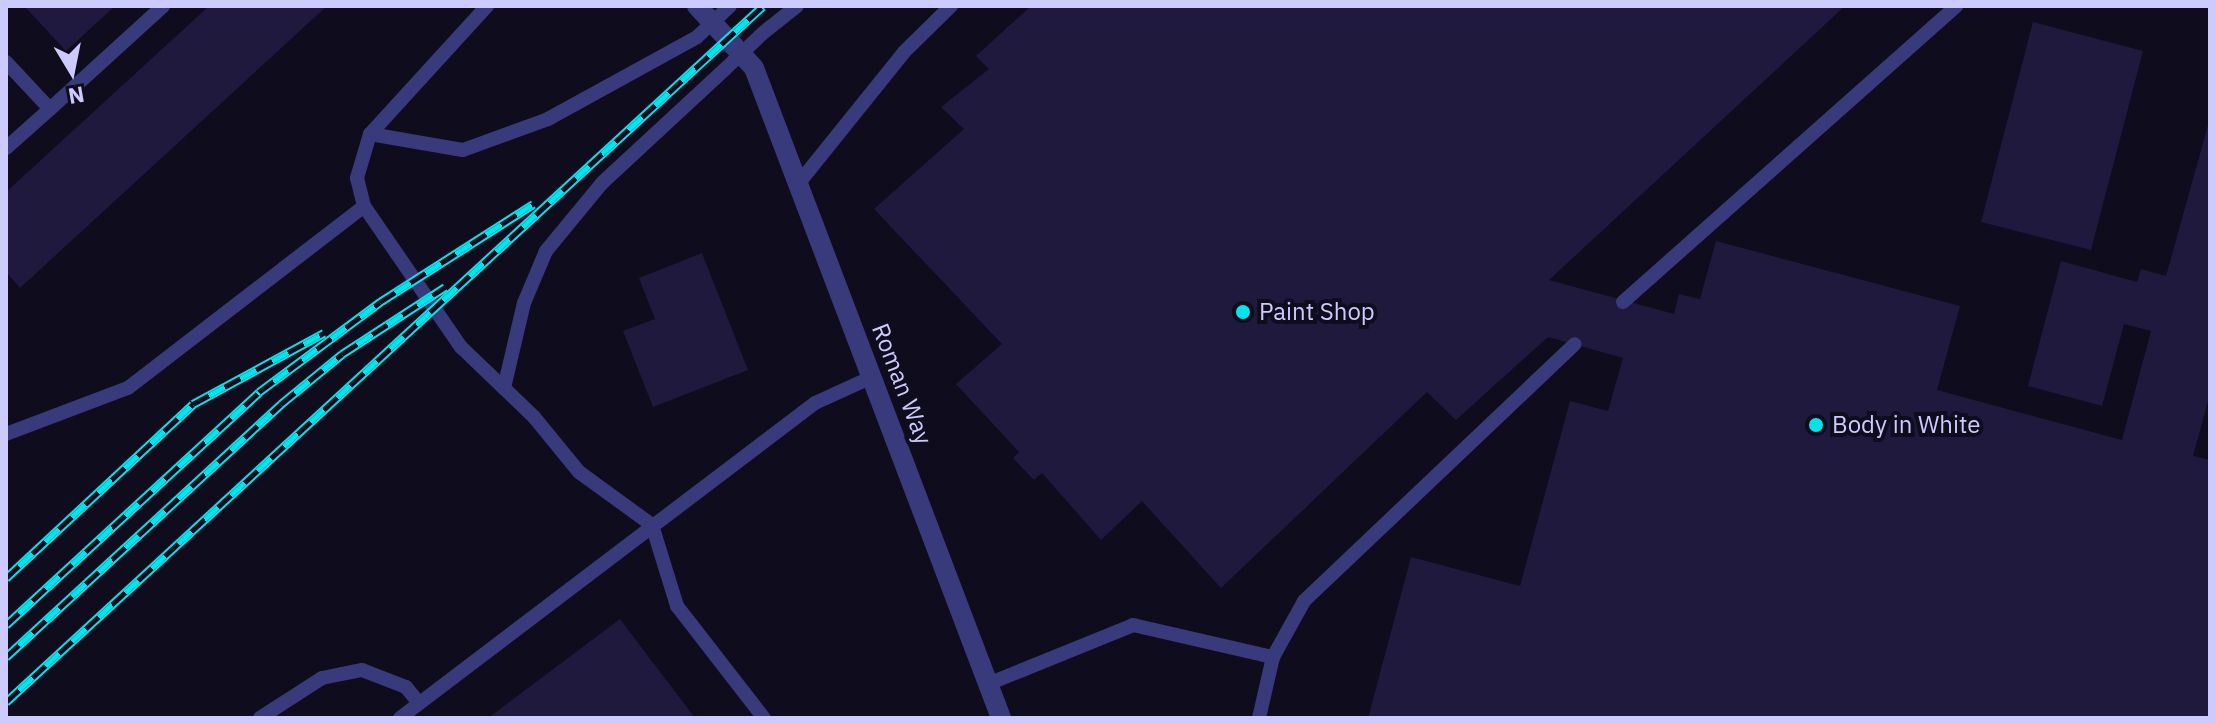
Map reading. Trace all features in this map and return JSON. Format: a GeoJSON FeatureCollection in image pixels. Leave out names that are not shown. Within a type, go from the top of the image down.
{"type":"FeatureCollection","features":[{"type":"Feature","properties":{"kind":"street","name":"Roman Way"},"geometry":{"type":"LineString","coordinates":[[697,6],[754,68],[1001,718]]}},
{"type":"Feature","properties":{"kind":"lane"},"geometry":{"type":"LineString","coordinates":[[6,148],[163,6]]}},
{"type":"Feature","properties":{"kind":"lane"},"geometry":{"type":"LineString","coordinates":[[487,6],[370,134],[357,178],[364,206],[461,347],[504,388],[579,472],[652,525],[677,606],[764,718]]}},
{"type":"Feature","properties":{"kind":"lane"},"geometry":{"type":"LineString","coordinates":[[370,134],[463,150],[548,119],[697,37],[730,6]]}},
{"type":"Feature","properties":{"kind":"lane"},"geometry":{"type":"LineString","coordinates":[[504,388],[524,303],[546,251],[602,183],[763,33],[797,6]]}},
{"type":"Feature","properties":{"kind":"lane"},"geometry":{"type":"LineString","coordinates":[[798,184],[904,52],[951,6]]}},
{"type":"Feature","properties":{"kind":"lane"},"geometry":{"type":"LineString","coordinates":[[1623,302],[1956,6]]}},
{"type":"Feature","properties":{"kind":"lane"},"geometry":{"type":"LineString","coordinates":[[6,62],[50,109]]}},
{"type":"Feature","properties":{"kind":"lane"},"geometry":{"type":"LineString","coordinates":[[6,434],[128,388],[364,206]]}},
{"type":"Feature","properties":{"kind":"lane"},"geometry":{"type":"LineString","coordinates":[[1259,718],[1273,657],[1304,601],[1575,344]]}},
{"type":"Feature","properties":{"kind":"lane"},"geometry":{"type":"LineString","coordinates":[[400,718],[815,403],[872,377]]}},
{"type":"Feature","properties":{"kind":"lane"},"geometry":{"type":"LineString","coordinates":[[988,684],[1133,625],[1273,657]]}},
{"type":"Feature","properties":{"kind":"lane"},"geometry":{"type":"LineString","coordinates":[[260,718],[322,678],[362,670],[406,687],[419,703]]}},
{"type":"Feature","properties":{"kind":"building"},"geometry":{"type":"Polygon","coordinates":[[[24,6],[115,6],[66,51],[24,6]]]}},
{"type":"Feature","properties":{"kind":"building"},"geometry":{"type":"Polygon","coordinates":[[[209,6],[327,6],[20,288],[6,272],[6,192],[209,6]]]}},
{"type":"Feature","properties":{"kind":"building"},"geometry":{"type":"Polygon","coordinates":[[[1031,6],[1845,6],[1549,280],[1674,314],[1679,294],[1700,299],[1716,241],[1960,306],[1937,390],[2122,440],[2151,331],[2124,324],[2102,406],[2028,386],[2061,261],[2137,282],[2141,269],[2166,276],[2210,118],[2210,394],[2193,456],[2210,460],[2210,718],[1368,718],[1411,557],[1520,586],[1570,401],[1608,411],[1623,358],[1548,337],[1456,420],[1427,392],[1221,588],[1142,501],[1101,540],[1042,473],[1034,480],[1013,458],[1019,452],[956,384],[1002,344],[874,209],[964,129],[941,107],[989,69],[976,56],[1031,6]]]}},
{"type":"Feature","properties":{"kind":"building"},"geometry":{"type":"Polygon","coordinates":[[[2033,22],[2143,51],[2091,250],[1981,222],[2033,22]]]}},
{"type":"Feature","properties":{"kind":"building"},"geometry":{"type":"Polygon","coordinates":[[[702,253],[748,370],[653,407],[623,331],[655,319],[639,278],[702,253]]]}},
{"type":"Feature","properties":{"kind":"building"},"geometry":{"type":"Polygon","coordinates":[[[620,619],[695,718],[488,718],[620,619]]]}},
{"type":"Feature","properties":{"kind":"railway"},"geometry":{"type":"LineString","coordinates":[[6,702],[763,6]]}},
{"type":"Feature","properties":{"kind":"railway"},"geometry":{"type":"LineString","coordinates":[[6,625],[259,392],[380,302],[533,204]]}},
{"type":"Feature","properties":{"kind":"railway"},"geometry":{"type":"LineString","coordinates":[[6,657],[281,404],[342,354],[445,287]]}},
{"type":"Feature","properties":{"kind":"railway"},"geometry":{"type":"LineString","coordinates":[[6,578],[193,404],[324,333]]}},
{"type":"Feature","properties":{"kind":"place","name":"Paint Shop"},"geometry":{"type":"Point","coordinates":[1243,312]}},
{"type":"Feature","properties":{"kind":"place","name":"Body in White"},"geometry":{"type":"Point","coordinates":[1816,425]}}]}
